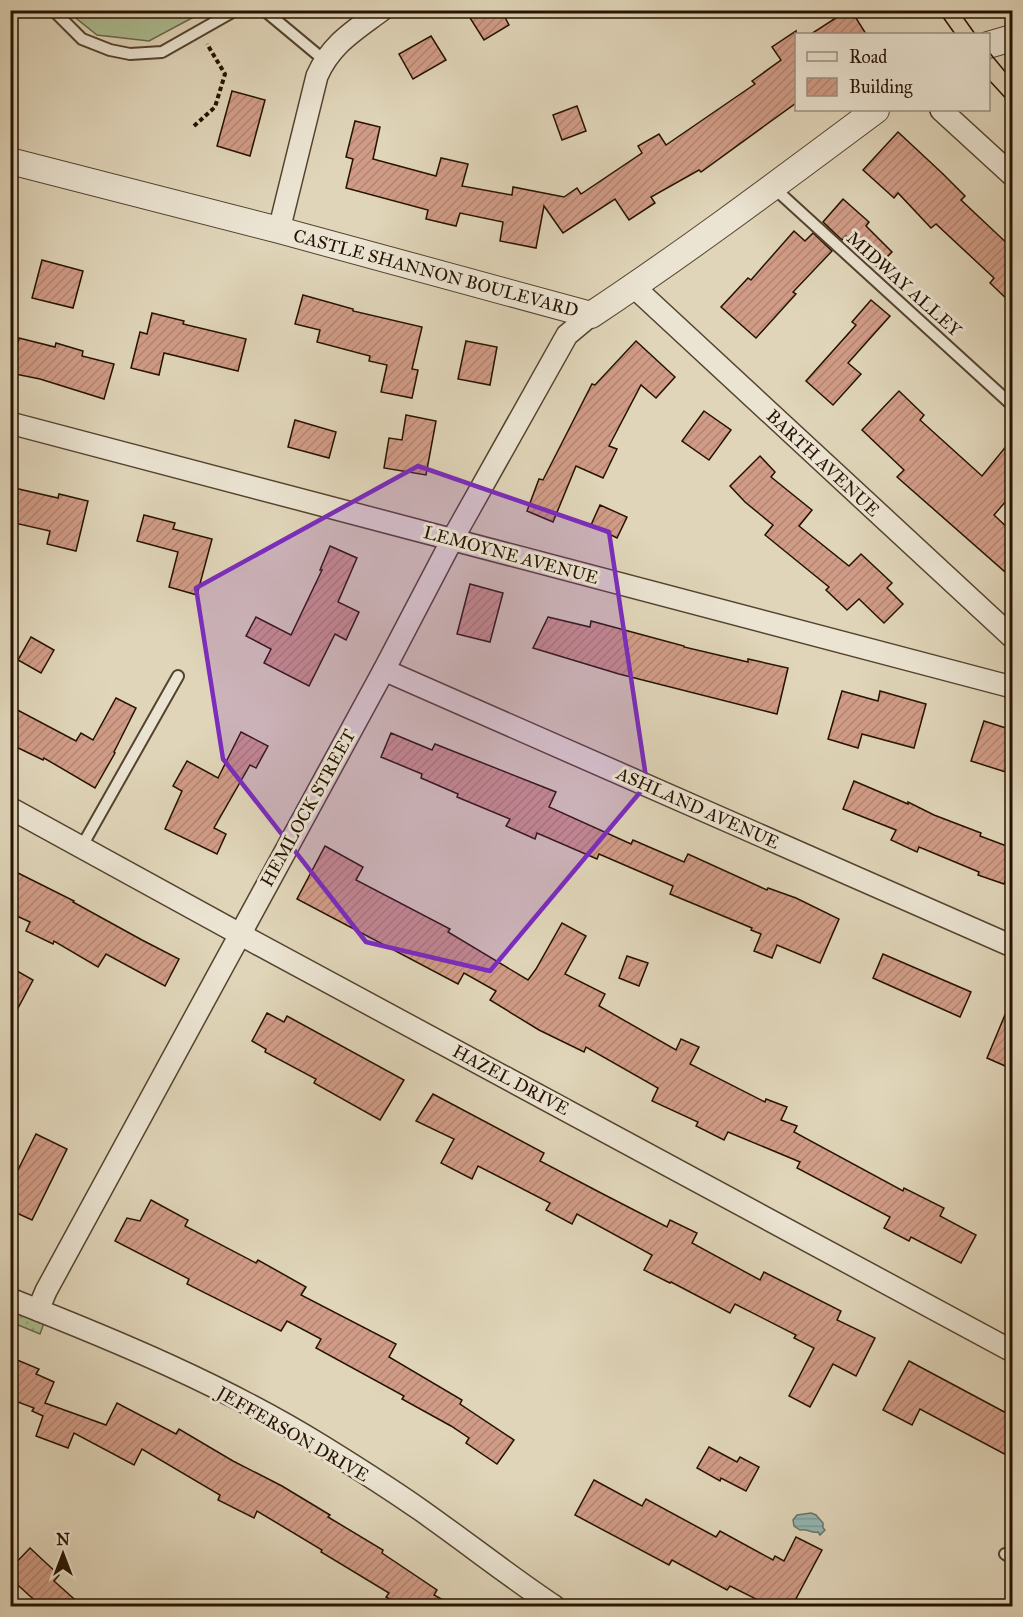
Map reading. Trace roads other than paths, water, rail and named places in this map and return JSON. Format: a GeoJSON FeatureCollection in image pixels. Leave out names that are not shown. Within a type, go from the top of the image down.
{"type":"FeatureCollection","features":[{"type":"Feature","properties":{"kind":"street"},"geometry":{"type":"LineString","coordinates":[[279,230],[317,76],[324,60],[346,36],[382,10]]}},
{"type":"Feature","properties":{"kind":"street"},"geometry":{"type":"LineString","coordinates":[[990,44],[1012,38]]}},
{"type":"Feature","properties":{"kind":"street","name":"CASTLE SHANNON BOULEVARD"},"geometry":{"type":"LineString","coordinates":[[10,161],[279,230],[591,315],[634,287],[875,111]]}},
{"type":"Feature","properties":{"kind":"street"},"geometry":{"type":"LineString","coordinates":[[942,111],[1012,176]]}},
{"type":"Feature","properties":{"kind":"street","name":"BARTH AVENUE"},"geometry":{"type":"LineString","coordinates":[[634,287],[1012,637]]}},
{"type":"Feature","properties":{"kind":"street","name":"HEMLOCK STREET"},"geometry":{"type":"LineString","coordinates":[[38,1310],[452,540],[567,335],[591,315]]}},
{"type":"Feature","properties":{"kind":"street","name":"LEMOYNE AVENUE"},"geometry":{"type":"LineString","coordinates":[[10,423],[1012,687]]}},
{"type":"Feature","properties":{"kind":"street","name":"ASHLAND AVENUE"},"geometry":{"type":"LineString","coordinates":[[384,670],[1012,946]]}},
{"type":"Feature","properties":{"kind":"street","name":"HAZEL DRIVE"},"geometry":{"type":"LineString","coordinates":[[10,808],[1012,1351]]}},
{"type":"Feature","properties":{"kind":"street","name":"JEFFERSON DRIVE"},"geometry":{"type":"LineString","coordinates":[[10,1299],[123,1345],[254,1408],[321,1446],[421,1510],[554,1606]]}},
{"type":"Feature","properties":{"kind":"lane"},"geometry":{"type":"LineString","coordinates":[[53,10],[82,39],[110,50],[130,54],[162,52],[236,10]]}},
{"type":"Feature","properties":{"kind":"lane"},"geometry":{"type":"LineString","coordinates":[[264,10],[324,60]]}},
{"type":"Feature","properties":{"kind":"lane","name":"MIDWAY ALLEY"},"geometry":{"type":"LineString","coordinates":[[773,187],[1012,405]]}},
{"type":"Feature","properties":{"kind":"lane"},"geometry":{"type":"LineString","coordinates":[[82,846],[178,676]]}},
{"type":"Feature","properties":{"kind":"water"},"geometry":{"type":"Polygon","coordinates":[[[811,1513],[823,1523],[825,1530],[820,1535],[818,1532],[800,1530],[794,1526],[793,1520],[797,1515],[811,1513]]]}},
{"type":"Feature","properties":{"kind":"tram line"},"geometry":{"type":"LineString","coordinates":[[938,10],[954,33]]}},
{"type":"Feature","properties":{"kind":"tram line"},"geometry":{"type":"LineString","coordinates":[[958,10],[974,33]]}},
{"type":"Feature","properties":{"kind":"tram line"},"geometry":{"type":"LineString","coordinates":[[990,53],[1012,80]]}},
{"type":"Feature","properties":{"kind":"tram line"},"geometry":{"type":"LineString","coordinates":[[990,81],[1012,105]]}}]}
